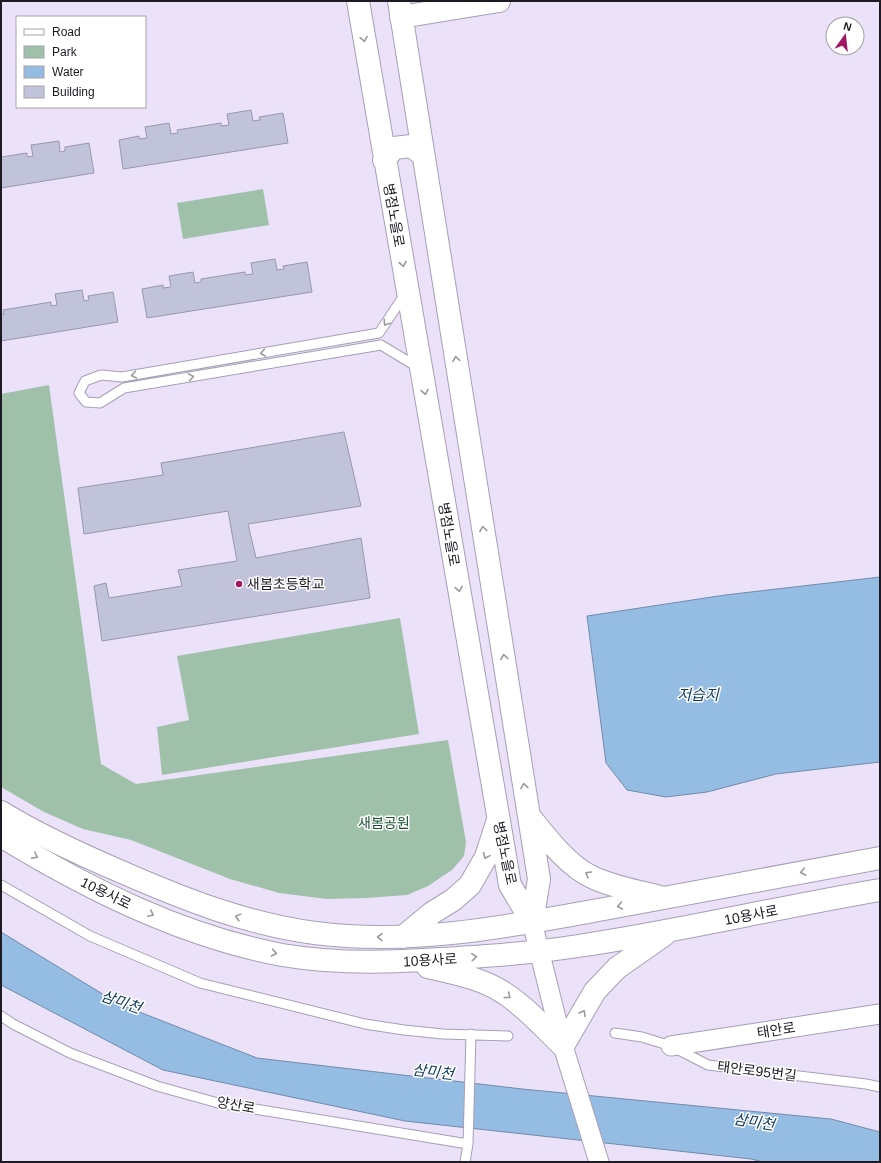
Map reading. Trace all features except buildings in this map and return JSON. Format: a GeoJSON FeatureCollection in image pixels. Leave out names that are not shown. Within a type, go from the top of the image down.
{"type":"FeatureCollection","features":[{"type":"Feature","properties":{"kind":"street","name":"병점노을로"},"geometry":{"type":"LineString","coordinates":[[358,1],[384,160],[510,885],[532,922]]}},
{"type":"Feature","properties":{"kind":"street"},"geometry":{"type":"LineString","coordinates":[[400,9],[499,1]]}},
{"type":"Feature","properties":{"kind":"street","name":"병점노을로"},"geometry":{"type":"LineString","coordinates":[[400,9],[539,879],[532,922]]}},
{"type":"Feature","properties":{"kind":"street"},"geometry":{"type":"LineString","coordinates":[[384,160],[394,148],[411,146],[423,155]]}},
{"type":"Feature","properties":{"kind":"street","name":"10용사로"},"geometry":{"type":"LineString","coordinates":[[1,812],[84,856],[168,892],[234,916],[276,927],[316,933],[362,937],[403,937],[489,929],[880,858]]}},
{"type":"Feature","properties":{"kind":"street"},"geometry":{"type":"LineString","coordinates":[[403,937],[432,913],[453,900],[470,884],[486,857],[498,820],[509,824],[520,823],[529,815],[549,841],[576,866],[591,877],[665,898]]}},
{"type":"Feature","properties":{"kind":"street","name":"10용사로"},"geometry":{"type":"LineString","coordinates":[[1,836],[86,884],[164,920],[208,936],[252,948],[320,961],[358,963],[415,961],[540,951],[672,930],[880,890]]}},
{"type":"Feature","properties":{"kind":"street"},"geometry":{"type":"LineString","coordinates":[[532,922],[563,1046],[599,1162]]}},
{"type":"Feature","properties":{"kind":"street"},"geometry":{"type":"LineString","coordinates":[[563,1046],[595,991],[622,964],[672,930]]}},
{"type":"Feature","properties":{"kind":"street"},"geometry":{"type":"LineString","coordinates":[[415,961],[434,954],[437,945],[424,935]]}},
{"type":"Feature","properties":{"kind":"street"},"geometry":{"type":"LineString","coordinates":[[415,961],[479,980],[503,992],[563,1046]]}},
{"type":"Feature","properties":{"kind":"street","name":"태안로"},"geometry":{"type":"LineString","coordinates":[[671,1046],[880,1014]]}},
{"type":"Feature","properties":{"kind":"lane"},"geometry":{"type":"LineString","coordinates":[[407,291],[379,333],[122,377],[101,375],[85,381],[79,393],[86,402],[100,403],[124,388],[381,345],[421,369]]}},
{"type":"Feature","properties":{"kind":"lane"},"geometry":{"type":"LineString","coordinates":[[1,885],[90,936],[200,983],[365,1024],[443,1034],[508,1036]]}},
{"type":"Feature","properties":{"kind":"lane","name":"양산로"},"geometry":{"type":"LineString","coordinates":[[1,1016],[13,1024],[70,1053],[157,1086],[218,1103],[468,1144]]}},
{"type":"Feature","properties":{"kind":"lane","name":"태안로95번길"},"geometry":{"type":"LineString","coordinates":[[615,1033],[642,1037],[671,1046],[708,1065],[880,1087]]}},
{"type":"Feature","properties":{"kind":"lane"},"geometry":{"type":"LineString","coordinates":[[465,1162],[468,1144],[471,1034]]}},
{"type":"Feature","properties":{"kind":"green space"},"geometry":{"type":"Polygon","coordinates":[[[263,189],[269,225],[183,239],[177,203],[263,189]]]}},
{"type":"Feature","properties":{"kind":"green space","name":"새봄공원"},"geometry":{"type":"Polygon","coordinates":[[[49,385],[101,764],[136,784],[448,740],[466,842],[464,856],[452,870],[428,886],[407,895],[327,899],[279,893],[230,879],[131,840],[83,829],[44,812],[1,787],[1,394],[49,385]]]}},
{"type":"Feature","properties":{"kind":"green space"},"geometry":{"type":"Polygon","coordinates":[[[400,618],[419,734],[162,775],[157,727],[189,720],[177,656],[400,618]]]}},
{"type":"Feature","properties":{"kind":"water","name":"저습지"},"geometry":{"type":"Polygon","coordinates":[[[880,577],[880,762],[776,774],[707,792],[666,797],[627,790],[606,763],[587,616],[725,595],[880,577]]]}},
{"type":"Feature","properties":{"kind":"water","name":"삼미천"},"geometry":{"type":"Polygon","coordinates":[[[1,932],[119,1004],[257,1058],[522,1089],[831,1119],[880,1132],[880,1162],[763,1162],[751,1159],[405,1121],[163,1070],[1,985],[1,932]]]}},
{"type":"Feature","properties":{"kind":"place","name":"새봄초등학교"},"geometry":{"type":"Point","coordinates":[239,584]}}]}
